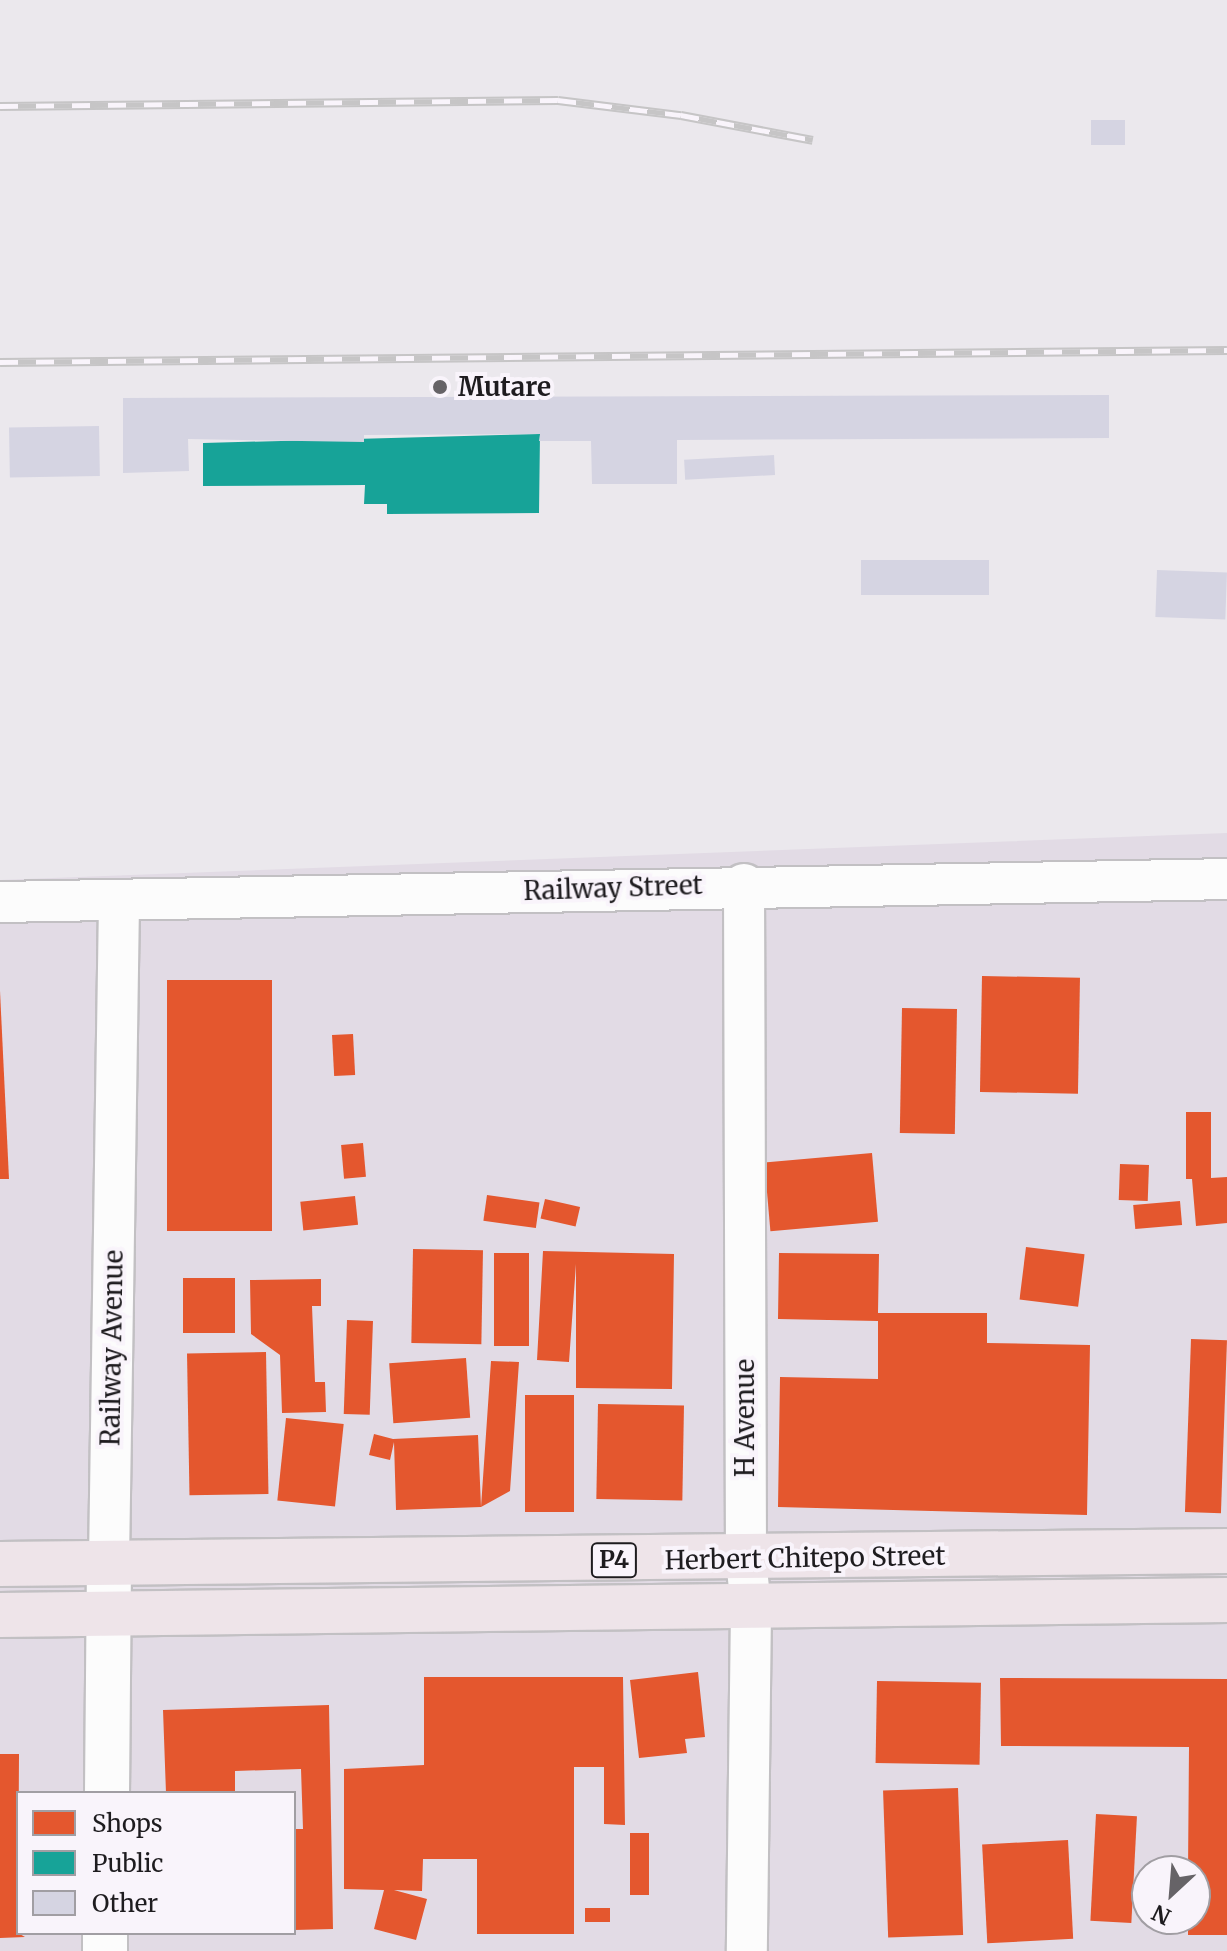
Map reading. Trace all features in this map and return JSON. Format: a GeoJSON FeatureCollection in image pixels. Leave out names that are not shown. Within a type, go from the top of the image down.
{"type":"FeatureCollection","features":[{"type":"Feature","properties":{"kind":"highway","name":"Herbert Chitepo Street"},"geometry":{"type":"LineString","coordinates":[[0,1564],[746,1559],[1227,1551]]}},
{"type":"Feature","properties":{"kind":"highway","name":"Herbert Chitepo Street"},"geometry":{"type":"LineString","coordinates":[[0,1615],[1227,1600]]}},
{"type":"Feature","properties":{"kind":"main road","name":"Railway Avenue"},"geometry":{"type":"LineString","coordinates":[[107,1791],[109,1561]]}},
{"type":"Feature","properties":{"kind":"street","name":"Railway Street"},"geometry":{"type":"LineString","coordinates":[[0,902],[119,903],[744,884],[1227,879]]}},
{"type":"Feature","properties":{"kind":"street","name":"H Avenue"},"geometry":{"type":"LineString","coordinates":[[744,884],[746,1559],[751,1608],[747,1951]]}},
{"type":"Feature","properties":{"kind":"street","name":"Railway Avenue"},"geometry":{"type":"LineString","coordinates":[[109,1561],[119,903]]}},
{"type":"Feature","properties":{"kind":"shaded area"},"geometry":{"type":"Polygon","coordinates":[[[1227,833],[1227,1951],[0,1951],[0,880],[1227,833]]]}},
{"type":"Feature","properties":{"kind":"building: Shops"},"geometry":{"type":"Polygon","coordinates":[[[982,976],[1080,978],[1078,1094],[980,1092],[982,976]]]}},
{"type":"Feature","properties":{"kind":"building: Shops"},"geometry":{"type":"Polygon","coordinates":[[[167,980],[272,980],[272,1231],[167,1231],[167,980]]]}},
{"type":"Feature","properties":{"kind":"building: Shops"},"geometry":{"type":"Polygon","coordinates":[[[0,991],[9,1179],[0,1179],[0,991]]]}},
{"type":"Feature","properties":{"kind":"building: Shops"},"geometry":{"type":"Polygon","coordinates":[[[902,1008],[957,1009],[955,1134],[900,1133],[902,1008]]]}},
{"type":"Feature","properties":{"kind":"building: Shops"},"geometry":{"type":"Polygon","coordinates":[[[353,1034],[355,1075],[334,1076],[332,1035],[353,1034]]]}},
{"type":"Feature","properties":{"kind":"building: Shops"},"geometry":{"type":"Polygon","coordinates":[[[1186,1112],[1211,1112],[1211,1178],[1227,1177],[1227,1223],[1196,1226],[1192,1179],[1186,1179],[1186,1112]]]}},
{"type":"Feature","properties":{"kind":"building: Shops"},"geometry":{"type":"Polygon","coordinates":[[[363,1143],[366,1177],[344,1179],[341,1145],[363,1143]]]}},
{"type":"Feature","properties":{"kind":"building: Shops"},"geometry":{"type":"Polygon","coordinates":[[[872,1153],[878,1222],[770,1231],[764,1162],[872,1153]]]}},
{"type":"Feature","properties":{"kind":"building: Shops"},"geometry":{"type":"Polygon","coordinates":[[[1120,1164],[1149,1165],[1148,1201],[1119,1200],[1120,1164]]]}},
{"type":"Feature","properties":{"kind":"building: Shops"},"geometry":{"type":"Polygon","coordinates":[[[487,1195],[539,1202],[536,1228],[483,1221],[487,1195]]]}},
{"type":"Feature","properties":{"kind":"building: Shops"},"geometry":{"type":"Polygon","coordinates":[[[355,1196],[358,1225],[303,1231],[300,1202],[355,1196]]]}},
{"type":"Feature","properties":{"kind":"building: Shops"},"geometry":{"type":"Polygon","coordinates":[[[545,1199],[580,1207],[576,1227],[541,1218],[545,1199]]]}},
{"type":"Feature","properties":{"kind":"building: Shops"},"geometry":{"type":"Polygon","coordinates":[[[1180,1201],[1182,1225],[1135,1229],[1133,1205],[1180,1201]]]}},
{"type":"Feature","properties":{"kind":"building: Shops"},"geometry":{"type":"Polygon","coordinates":[[[1026,1247],[1085,1254],[1078,1307],[1020,1300],[1026,1247]]]}},
{"type":"Feature","properties":{"kind":"building: Shops"},"geometry":{"type":"Polygon","coordinates":[[[413,1249],[483,1250],[481,1344],[411,1343],[413,1249]]]}},
{"type":"Feature","properties":{"kind":"building: Shops"},"geometry":{"type":"Polygon","coordinates":[[[543,1251],[674,1254],[672,1389],[576,1388],[576,1264],[569,1362],[537,1360],[543,1251]]]}},
{"type":"Feature","properties":{"kind":"building: Shops"},"geometry":{"type":"Polygon","coordinates":[[[494,1253],[529,1253],[529,1346],[494,1346],[494,1253]]]}},
{"type":"Feature","properties":{"kind":"building: Shops"},"geometry":{"type":"Polygon","coordinates":[[[779,1253],[879,1254],[878,1313],[987,1313],[987,1343],[1090,1345],[1087,1515],[778,1507],[780,1377],[878,1379],[878,1321],[778,1319],[779,1253]]]}},
{"type":"Feature","properties":{"kind":"building: Shops"},"geometry":{"type":"Polygon","coordinates":[[[183,1278],[235,1278],[235,1333],[183,1333],[183,1278]]]}},
{"type":"Feature","properties":{"kind":"building: Shops"},"geometry":{"type":"Polygon","coordinates":[[[321,1279],[321,1306],[312,1306],[315,1382],[325,1382],[326,1412],[282,1413],[280,1355],[251,1334],[250,1280],[321,1279]]]}},
{"type":"Feature","properties":{"kind":"building: Shops"},"geometry":{"type":"Polygon","coordinates":[[[347,1320],[373,1321],[370,1415],[344,1414],[347,1320]]]}},
{"type":"Feature","properties":{"kind":"building: Shops"},"geometry":{"type":"Polygon","coordinates":[[[1191,1339],[1227,1340],[1221,1513],[1185,1512],[1191,1339]]]}},
{"type":"Feature","properties":{"kind":"building: Shops"},"geometry":{"type":"Polygon","coordinates":[[[266,1352],[268,1494],[189,1495],[187,1353],[266,1352]]]}},
{"type":"Feature","properties":{"kind":"building: Shops"},"geometry":{"type":"Polygon","coordinates":[[[466,1358],[470,1418],[393,1423],[389,1363],[466,1358]]]}},
{"type":"Feature","properties":{"kind":"building: Shops"},"geometry":{"type":"Polygon","coordinates":[[[491,1361],[519,1362],[510,1491],[481,1507],[491,1361]]]}},
{"type":"Feature","properties":{"kind":"building: Shops"},"geometry":{"type":"Polygon","coordinates":[[[525,1395],[574,1395],[574,1512],[525,1512],[525,1395]]]}},
{"type":"Feature","properties":{"kind":"building: Shops"},"geometry":{"type":"Polygon","coordinates":[[[598,1404],[684,1406],[682,1500],[596,1499],[598,1404]]]}},
{"type":"Feature","properties":{"kind":"building: Shops"},"geometry":{"type":"Polygon","coordinates":[[[286,1418],[344,1424],[335,1507],[277,1501],[286,1418]]]}},
{"type":"Feature","properties":{"kind":"building: Shops"},"geometry":{"type":"Polygon","coordinates":[[[374,1434],[393,1439],[478,1435],[481,1507],[396,1510],[394,1442],[390,1460],[369,1455],[374,1434]]]}},
{"type":"Feature","properties":{"kind":"building: Shops"},"geometry":{"type":"Polygon","coordinates":[[[698,1672],[705,1737],[685,1739],[687,1753],[639,1758],[630,1680],[698,1672]]]}},
{"type":"Feature","properties":{"kind":"building: Shops"},"geometry":{"type":"Polygon","coordinates":[[[424,1677],[623,1677],[625,1825],[604,1824],[604,1767],[574,1767],[574,1934],[477,1934],[477,1859],[423,1859],[422,1891],[394,1890],[427,1899],[416,1940],[374,1929],[384,1890],[344,1889],[344,1769],[424,1765],[424,1677]]]}},
{"type":"Feature","properties":{"kind":"building: Shops"},"geometry":{"type":"Polygon","coordinates":[[[1000,1678],[1227,1679],[1227,1935],[1211,1935],[1211,1855],[1188,1855],[1189,1747],[1001,1746],[1000,1678]]]}},
{"type":"Feature","properties":{"kind":"building: Shops"},"geometry":{"type":"Polygon","coordinates":[[[877,1681],[981,1683],[980,1765],[876,1763],[877,1681]]]}},
{"type":"Feature","properties":{"kind":"building: Shops"},"geometry":{"type":"Polygon","coordinates":[[[329,1705],[333,1929],[296,1930],[296,1829],[303,1829],[301,1769],[235,1771],[235,1791],[166,1791],[163,1710],[329,1705]]]}},
{"type":"Feature","properties":{"kind":"building: Shops"},"geometry":{"type":"Polygon","coordinates":[[[0,1754],[19,1754],[16,1935],[25,1937],[0,1938],[0,1754]]]}},
{"type":"Feature","properties":{"kind":"building: Shops"},"geometry":{"type":"Polygon","coordinates":[[[958,1788],[963,1935],[888,1938],[883,1791],[958,1788]]]}},
{"type":"Feature","properties":{"kind":"building: Shops"},"geometry":{"type":"Polygon","coordinates":[[[1096,1814],[1137,1816],[1135,1855],[1131,1855],[1131,1923],[1090,1921],[1096,1814]]]}},
{"type":"Feature","properties":{"kind":"building: Shops"},"geometry":{"type":"Polygon","coordinates":[[[630,1833],[649,1833],[649,1895],[630,1895],[630,1833]]]}},
{"type":"Feature","properties":{"kind":"building: Shops"},"geometry":{"type":"Polygon","coordinates":[[[1068,1840],[1073,1939],[987,1943],[982,1845],[1068,1840]]]}},
{"type":"Feature","properties":{"kind":"building: Shops"},"geometry":{"type":"Polygon","coordinates":[[[585,1908],[610,1908],[610,1922],[585,1922],[585,1908]]]}},
{"type":"Feature","properties":{"kind":"building: Public"},"geometry":{"type":"Polygon","coordinates":[[[540,434],[539,513],[387,514],[387,504],[364,504],[365,485],[203,486],[203,443],[540,434]]]}},
{"type":"Feature","properties":{"kind":"building: Other"},"geometry":{"type":"Polygon","coordinates":[[[1091,120],[1125,120],[1125,145],[1091,145],[1091,120]]]}},
{"type":"Feature","properties":{"kind":"building: Other"},"geometry":{"type":"Polygon","coordinates":[[[1109,395],[1109,438],[677,440],[677,484],[592,484],[591,441],[539,441],[540,434],[364,435],[364,442],[188,439],[189,471],[123,473],[123,398],[1109,395]]]}},
{"type":"Feature","properties":{"kind":"building: Other"},"geometry":{"type":"Polygon","coordinates":[[[99,426],[100,476],[10,478],[9,428],[99,426]]]}},
{"type":"Feature","properties":{"kind":"building: Other"},"geometry":{"type":"Polygon","coordinates":[[[774,455],[775,475],[685,480],[684,460],[774,455]]]}},
{"type":"Feature","properties":{"kind":"building: Other"},"geometry":{"type":"Polygon","coordinates":[[[861,560],[989,560],[989,595],[861,595],[861,560]]]}},
{"type":"Feature","properties":{"kind":"building: Other"},"geometry":{"type":"Polygon","coordinates":[[[1157,570],[1227,572],[1225,619],[1155,617],[1157,570]]]}},
{"type":"Feature","properties":{"kind":"railway"},"geometry":{"type":"LineString","coordinates":[[0,106],[558,100],[681,115],[813,140]]}},
{"type":"Feature","properties":{"kind":"railway"},"geometry":{"type":"LineString","coordinates":[[0,362],[1227,350]]}},
{"type":"Feature","properties":{"kind":"place","name":"Mutare"},"geometry":{"type":"Point","coordinates":[440,387]}}]}
